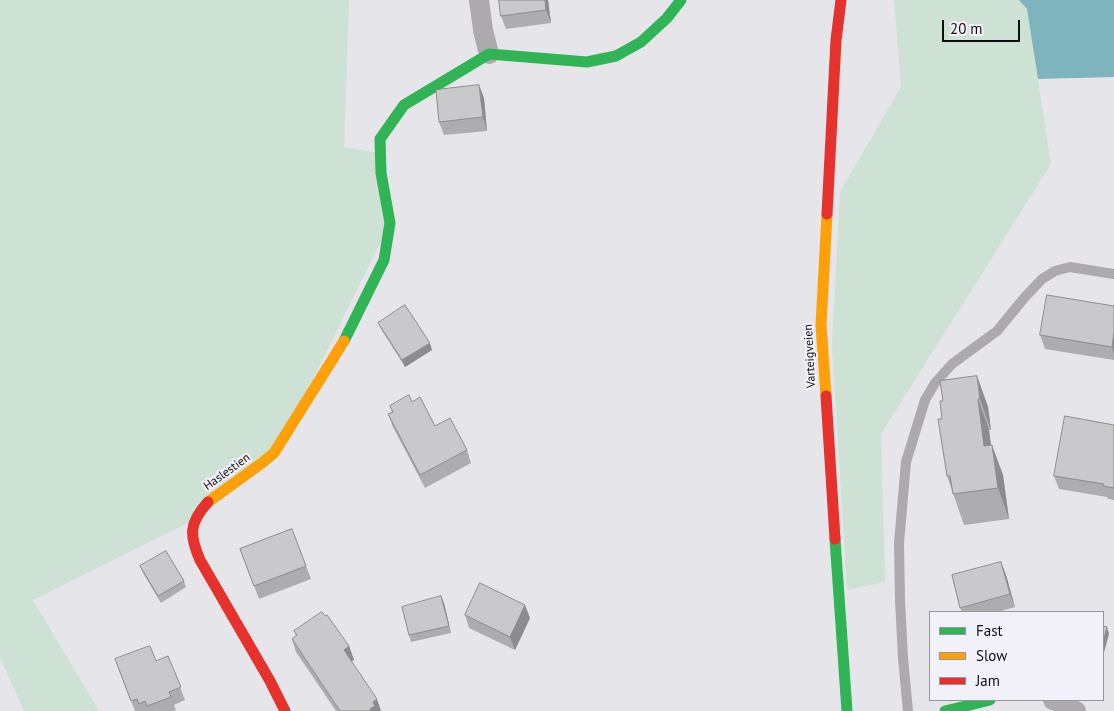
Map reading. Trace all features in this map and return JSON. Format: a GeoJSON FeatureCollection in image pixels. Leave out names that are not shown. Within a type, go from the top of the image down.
{"type":"FeatureCollection","features":[{"type":"Feature","properties":{"kind":"street"},"geometry":{"type":"LineString","coordinates":[[479,0],[483,30],[489,54],[587,62],[616,56],[641,42],[667,18],[681,0]]}},
{"type":"Feature","properties":{"kind":"street","name":"Varteigveien"},"geometry":{"type":"LineString","coordinates":[[841,0],[836,40],[821,325],[847,711]]}},
{"type":"Feature","properties":{"kind":"street","name":"Haslestien"},"geometry":{"type":"LineString","coordinates":[[285,711],[270,681],[198,556],[191,534],[194,520],[199,511],[208,502],[274,453],[284,440],[348,335],[384,260],[390,223],[381,173],[380,139],[404,105],[489,54]]}},
{"type":"Feature","properties":{"kind":"street"},"geometry":{"type":"LineString","coordinates":[[945,711],[986,701]]}},
{"type":"Feature","properties":{"kind":"street"},"geometry":{"type":"LineString","coordinates":[[1056,701],[1076,711]]}},
{"type":"Feature","properties":{"kind":"lane"},"geometry":{"type":"LineString","coordinates":[[908,711],[900,600],[899,543],[906,462],[925,400],[935,383],[952,364],[997,331],[1042,279],[1055,271],[1070,267],[1114,274]]}},
{"type":"Feature","properties":{"kind":"green space"},"geometry":{"type":"Polygon","coordinates":[[[0,0],[349,0],[344,147],[380,153],[390,223],[283,440],[194,520],[33,600],[99,711],[24,711],[0,658],[0,0]]]}},
{"type":"Feature","properties":{"kind":"green space"},"geometry":{"type":"Polygon","coordinates":[[[894,0],[1019,0],[1027,9],[1051,164],[881,434],[885,582],[847,590],[832,344],[840,192],[901,87],[894,0]]]}},
{"type":"Feature","properties":{"kind":"water"},"geometry":{"type":"Polygon","coordinates":[[[1019,0],[1114,0],[1114,77],[1038,79],[1027,9],[1019,0]]]}},
{"type":"Feature","properties":{"kind":"building"},"geometry":{"type":"Polygon","coordinates":[[[499,0],[545,0],[546,10],[501,16],[499,0]]]}},
{"type":"Feature","properties":{"kind":"building"},"geometry":{"type":"Polygon","coordinates":[[[479,85],[483,117],[439,122],[436,90],[479,85]]]}},
{"type":"Feature","properties":{"kind":"building"},"geometry":{"type":"Polygon","coordinates":[[[1047,295],[1114,306],[1112,347],[1040,335],[1047,295]]]}},
{"type":"Feature","properties":{"kind":"building"},"geometry":{"type":"Polygon","coordinates":[[[405,305],[430,343],[402,360],[378,323],[405,305]]]}},
{"type":"Feature","properties":{"kind":"building"},"geometry":{"type":"Polygon","coordinates":[[[977,376],[984,446],[992,445],[998,488],[953,494],[950,476],[947,476],[938,419],[942,419],[940,401],[943,401],[940,381],[977,376]]]}},
{"type":"Feature","properties":{"kind":"building"},"geometry":{"type":"Polygon","coordinates":[[[409,395],[412,402],[420,397],[435,426],[450,418],[467,450],[420,475],[388,414],[393,412],[390,406],[409,395]]]}},
{"type":"Feature","properties":{"kind":"building"},"geometry":{"type":"Polygon","coordinates":[[[1065,416],[1114,425],[1114,488],[1103,486],[1104,484],[1054,476],[1065,416]]]}},
{"type":"Feature","properties":{"kind":"building"},"geometry":{"type":"Polygon","coordinates":[[[292,529],[306,566],[254,586],[240,549],[292,529]]]}},
{"type":"Feature","properties":{"kind":"building"},"geometry":{"type":"Polygon","coordinates":[[[166,551],[184,581],[158,596],[140,566],[166,551]]]}},
{"type":"Feature","properties":{"kind":"building"},"geometry":{"type":"Polygon","coordinates":[[[1001,562],[1010,594],[960,608],[952,575],[1001,562]]]}},
{"type":"Feature","properties":{"kind":"building"},"geometry":{"type":"Polygon","coordinates":[[[480,583],[525,605],[510,637],[465,615],[480,583]]]}},
{"type":"Feature","properties":{"kind":"building"},"geometry":{"type":"Polygon","coordinates":[[[441,596],[449,626],[409,635],[402,607],[441,596]]]}},
{"type":"Feature","properties":{"kind":"building"},"geometry":{"type":"Polygon","coordinates":[[[322,612],[325,616],[327,615],[349,646],[344,650],[377,699],[373,702],[375,706],[370,709],[371,711],[340,711],[292,639],[297,635],[294,631],[322,612]]]}},
{"type":"Feature","properties":{"kind":"building"},"geometry":{"type":"Polygon","coordinates":[[[1104,626],[1107,627],[1104,638],[1104,626]]]}},
{"type":"Feature","properties":{"kind":"building"},"geometry":{"type":"Polygon","coordinates":[[[150,646],[156,661],[168,656],[181,687],[169,692],[171,697],[147,706],[145,701],[139,704],[137,699],[131,701],[115,659],[150,646]]]}},
{"type":"Feature","properties":{"kind":"traffic: fast"},"geometry":{"type":"LineString","coordinates":[[344,341],[384,260],[390,223],[381,173],[380,139],[404,105],[489,54],[587,62],[616,56],[641,42],[667,18],[681,0]]}},
{"type":"Feature","properties":{"kind":"traffic: fast"},"geometry":{"type":"LineString","coordinates":[[835,539],[847,711]]}},
{"type":"Feature","properties":{"kind":"traffic: fast"},"geometry":{"type":"LineString","coordinates":[[945,711],[986,701]]}},
{"type":"Feature","properties":{"kind":"traffic: slow"},"geometry":{"type":"LineString","coordinates":[[826,396],[821,325],[827,214]]}},
{"type":"Feature","properties":{"kind":"traffic: slow"},"geometry":{"type":"LineString","coordinates":[[208,502],[274,453],[344,341]]}},
{"type":"Feature","properties":{"kind":"traffic: jam"},"geometry":{"type":"LineString","coordinates":[[827,214],[836,40],[841,0]]}},
{"type":"Feature","properties":{"kind":"traffic: jam"},"geometry":{"type":"LineString","coordinates":[[826,396],[835,539]]}},
{"type":"Feature","properties":{"kind":"traffic: jam"},"geometry":{"type":"LineString","coordinates":[[208,502],[194,523],[193,536],[196,551],[285,711]]}}]}
